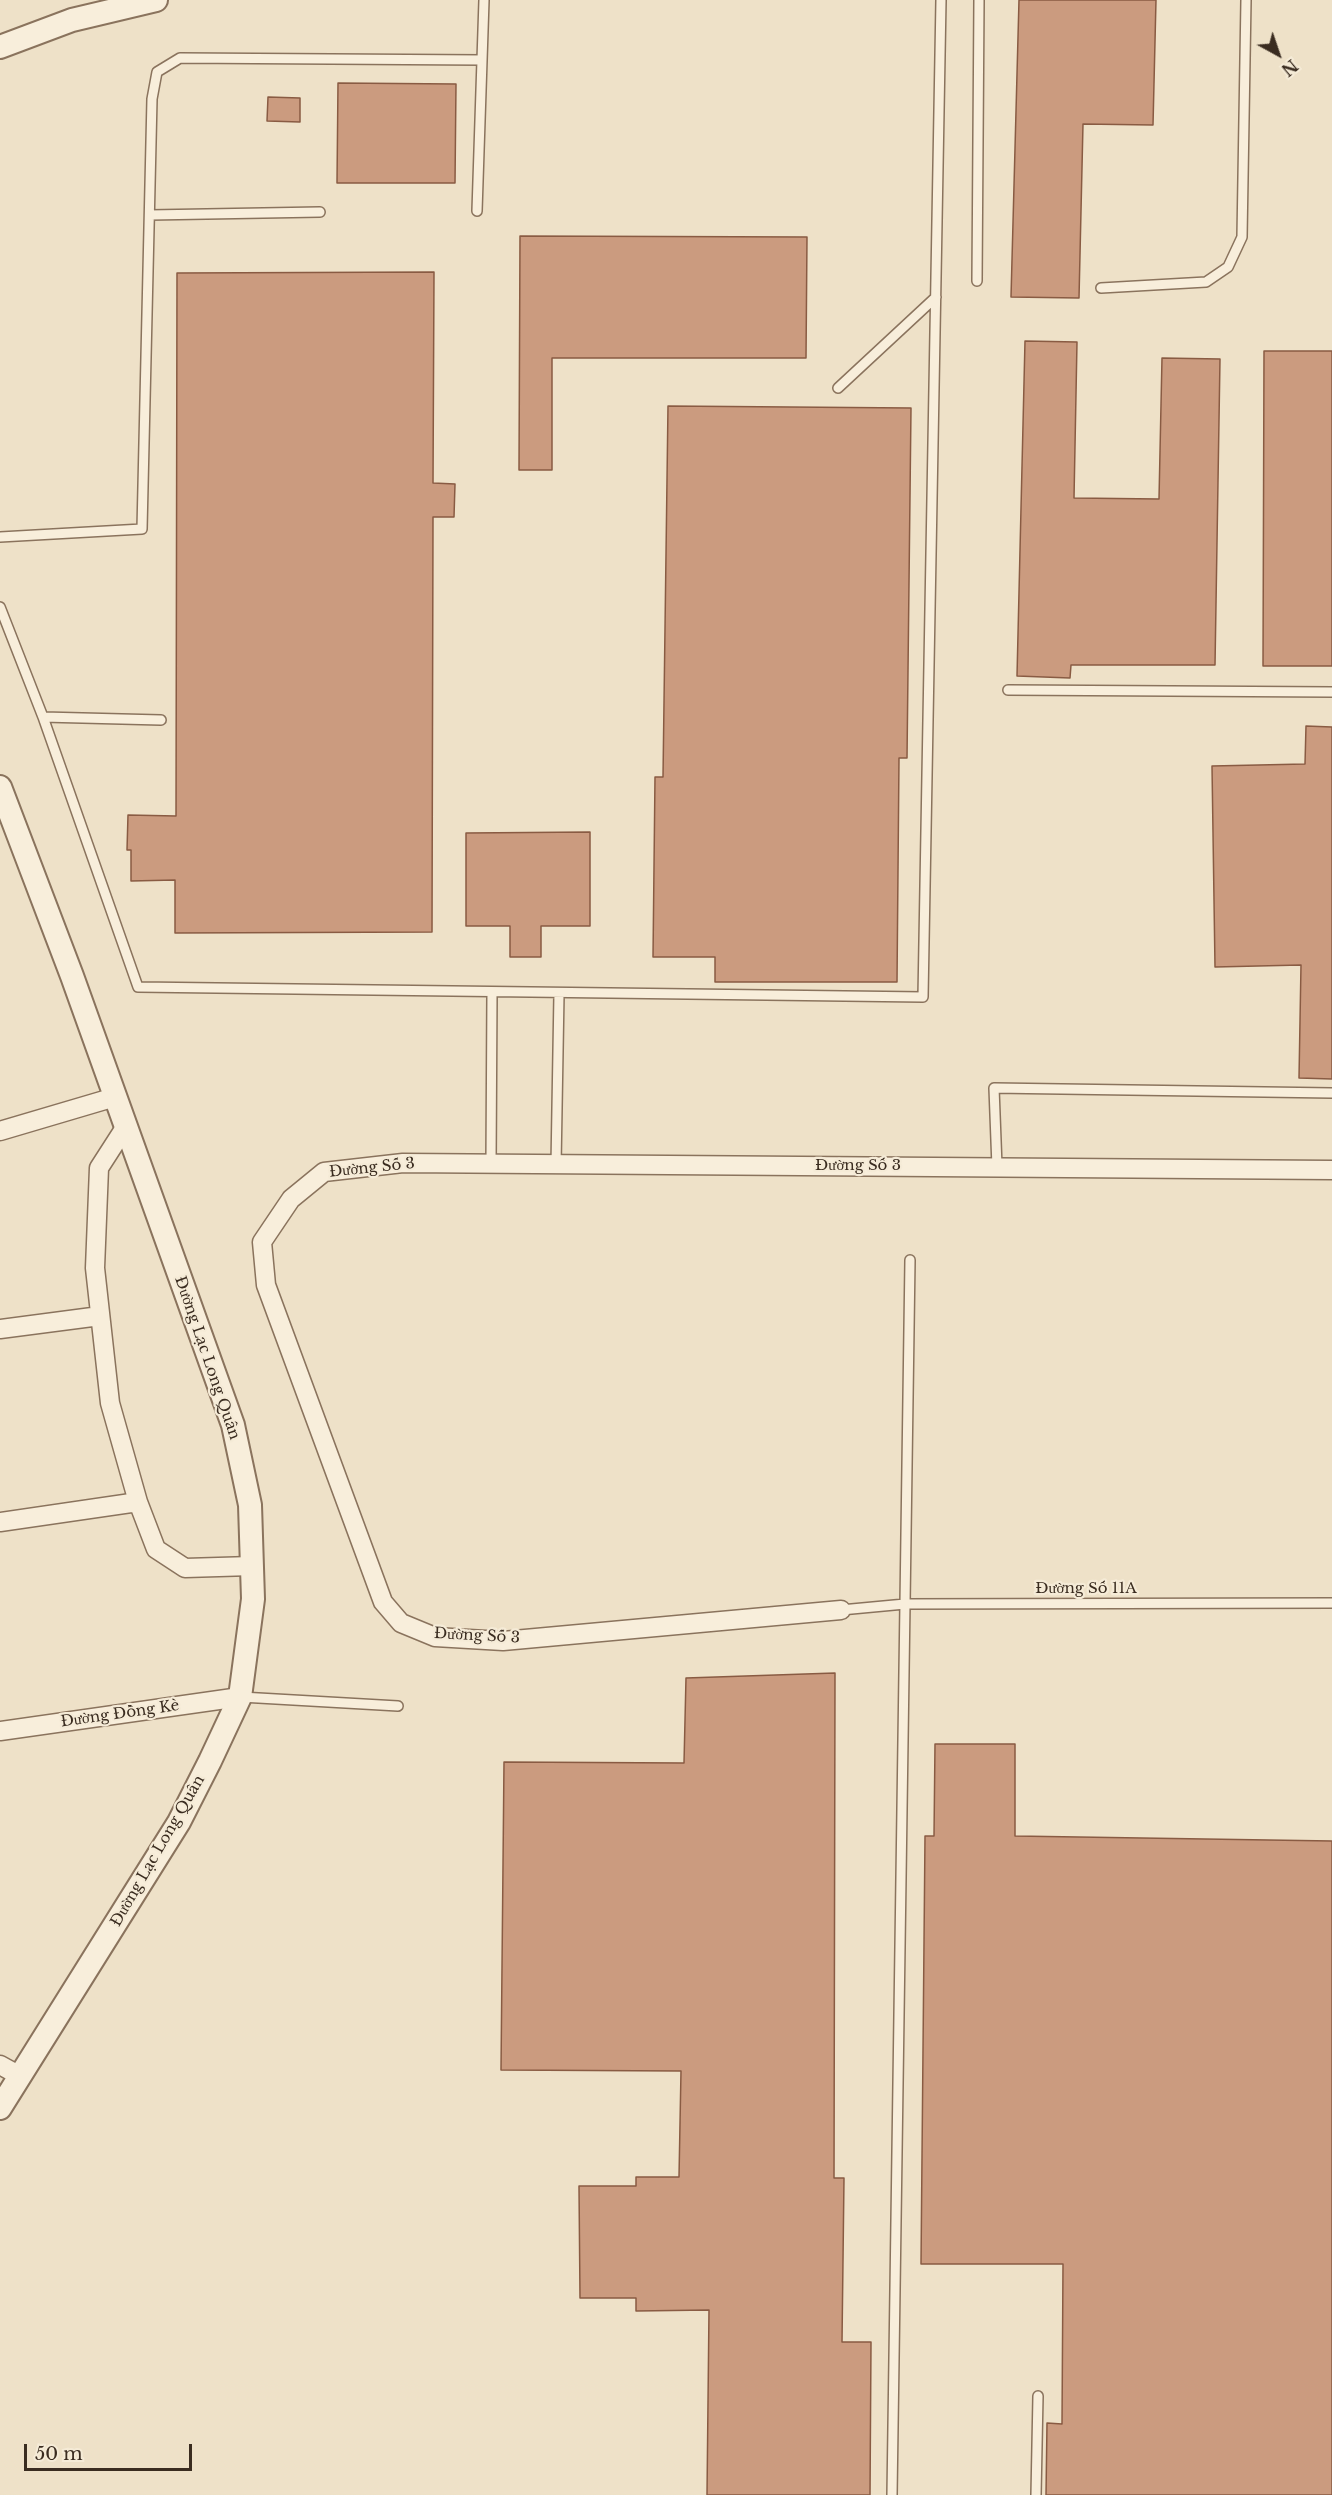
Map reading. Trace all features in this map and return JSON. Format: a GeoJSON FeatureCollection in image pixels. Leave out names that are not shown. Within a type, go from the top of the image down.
{"type":"FeatureCollection","features":[{"type":"Feature","properties":{"kind":"street"},"geometry":{"type":"LineString","coordinates":[[0,46],[72,20],[156,0]]}},
{"type":"Feature","properties":{"kind":"street","name":"Đường Lạc Long Quân"},"geometry":{"type":"LineString","coordinates":[[0,786],[126,1126],[233,1425],[250,1505],[253,1599],[240,1697],[178,1822],[0,2108]]}},
{"type":"Feature","properties":{"kind":"street"},"geometry":{"type":"LineString","coordinates":[[0,1131],[115,1097]]}},
{"type":"Feature","properties":{"kind":"street"},"geometry":{"type":"LineString","coordinates":[[126,1126],[99,1168],[95,1268],[110,1403],[138,1502],[156,1549],[185,1568],[252,1566]]}},
{"type":"Feature","properties":{"kind":"street","name":"Đường Số 3"},"geometry":{"type":"LineString","coordinates":[[841,1610],[503,1641],[435,1637],[401,1623],[383,1602],[267,1285],[262,1242],[291,1199],[324,1172],[403,1163],[1332,1170]]}},
{"type":"Feature","properties":{"kind":"street"},"geometry":{"type":"LineString","coordinates":[[0,1329],[100,1316]]}},
{"type":"Feature","properties":{"kind":"street"},"geometry":{"type":"LineString","coordinates":[[0,1522],[138,1502]]}},
{"type":"Feature","properties":{"kind":"street","name":"Đường Đồng Kè"},"geometry":{"type":"LineString","coordinates":[[0,1731],[240,1697]]}},
{"type":"Feature","properties":{"kind":"street"},"geometry":{"type":"LineString","coordinates":[[0,2065],[20,2076]]}},
{"type":"Feature","properties":{"kind":"lane"},"geometry":{"type":"LineString","coordinates":[[477,211],[484,0]]}},
{"type":"Feature","properties":{"kind":"lane"},"geometry":{"type":"LineString","coordinates":[[0,607],[43,717],[138,987],[923,997],[941,0]]}},
{"type":"Feature","properties":{"kind":"lane"},"geometry":{"type":"LineString","coordinates":[[977,281],[979,0]]}},
{"type":"Feature","properties":{"kind":"lane"},"geometry":{"type":"LineString","coordinates":[[1101,288],[1206,282],[1228,267],[1242,237],[1245,0]]}},
{"type":"Feature","properties":{"kind":"lane"},"geometry":{"type":"LineString","coordinates":[[0,537],[142,529],[152,99],[157,72],[180,58],[482,60]]}},
{"type":"Feature","properties":{"kind":"lane"},"geometry":{"type":"LineString","coordinates":[[150,214],[320,212]]}},
{"type":"Feature","properties":{"kind":"lane"},"geometry":{"type":"LineString","coordinates":[[838,388],[936,297]]}},
{"type":"Feature","properties":{"kind":"lane"},"geometry":{"type":"LineString","coordinates":[[1008,690],[1332,692]]}},
{"type":"Feature","properties":{"kind":"lane"},"geometry":{"type":"LineString","coordinates":[[43,717],[161,720]]}},
{"type":"Feature","properties":{"kind":"lane"},"geometry":{"type":"LineString","coordinates":[[491,1163],[492,993]]}},
{"type":"Feature","properties":{"kind":"lane"},"geometry":{"type":"LineString","coordinates":[[556,1165],[559,994]]}},
{"type":"Feature","properties":{"kind":"lane"},"geometry":{"type":"LineString","coordinates":[[997,1167],[994,1088],[1332,1092]]}},
{"type":"Feature","properties":{"kind":"lane"},"geometry":{"type":"LineString","coordinates":[[892,2495],[910,1260]]}},
{"type":"Feature","properties":{"kind":"lane","name":"Đường Số 11A"},"geometry":{"type":"LineString","coordinates":[[841,1610],[905,1605],[1332,1603]]}},
{"type":"Feature","properties":{"kind":"lane"},"geometry":{"type":"LineString","coordinates":[[240,1697],[398,1706]]}},
{"type":"Feature","properties":{"kind":"lane"},"geometry":{"type":"LineString","coordinates":[[1036,2495],[1038,2396]]}},
{"type":"Feature","properties":{"kind":"building"},"geometry":{"type":"Polygon","coordinates":[[[1019,0],[1156,0],[1153,125],[1083,124],[1079,298],[1011,297],[1019,0]]]}},
{"type":"Feature","properties":{"kind":"building"},"geometry":{"type":"Polygon","coordinates":[[[338,83],[456,84],[455,183],[337,183],[338,83]]]}},
{"type":"Feature","properties":{"kind":"building"},"geometry":{"type":"Polygon","coordinates":[[[268,97],[300,98],[300,122],[267,121],[268,97]]]}},
{"type":"Feature","properties":{"kind":"building"},"geometry":{"type":"Polygon","coordinates":[[[520,236],[807,237],[806,358],[552,358],[552,470],[519,470],[520,236]]]}},
{"type":"Feature","properties":{"kind":"building"},"geometry":{"type":"Polygon","coordinates":[[[434,272],[433,483],[455,484],[454,517],[433,517],[432,932],[175,933],[175,880],[131,881],[131,850],[127,850],[128,815],[176,816],[177,273],[434,272]]]}},
{"type":"Feature","properties":{"kind":"building"},"geometry":{"type":"Polygon","coordinates":[[[1025,341],[1077,342],[1074,498],[1159,499],[1162,358],[1220,359],[1215,665],[1071,665],[1070,678],[1017,676],[1025,341]]]}},
{"type":"Feature","properties":{"kind":"building"},"geometry":{"type":"Polygon","coordinates":[[[1264,351],[1332,351],[1332,666],[1263,666],[1264,351]]]}},
{"type":"Feature","properties":{"kind":"building"},"geometry":{"type":"Polygon","coordinates":[[[668,406],[911,408],[907,758],[899,758],[897,982],[715,982],[715,957],[653,957],[655,777],[663,777],[668,406]]]}},
{"type":"Feature","properties":{"kind":"building"},"geometry":{"type":"Polygon","coordinates":[[[1306,726],[1332,727],[1332,1079],[1299,1078],[1301,965],[1215,967],[1212,766],[1305,764],[1306,726]]]}},
{"type":"Feature","properties":{"kind":"building"},"geometry":{"type":"Polygon","coordinates":[[[590,832],[590,926],[541,926],[541,957],[510,957],[510,926],[466,926],[466,833],[590,832]]]}},
{"type":"Feature","properties":{"kind":"building"},"geometry":{"type":"Polygon","coordinates":[[[835,1673],[834,2178],[844,2178],[842,2342],[871,2342],[870,2495],[707,2495],[709,2310],[636,2311],[636,2298],[580,2298],[579,2186],[636,2186],[636,2177],[679,2177],[681,2071],[501,2070],[504,1762],[684,1763],[686,1678],[835,1673]]]}},
{"type":"Feature","properties":{"kind":"building"},"geometry":{"type":"Polygon","coordinates":[[[935,1744],[1015,1744],[1015,1836],[1332,1841],[1332,2495],[1046,2495],[1047,2423],[1062,2424],[1063,2264],[921,2264],[925,1836],[934,1836],[935,1744]]]}}]}
